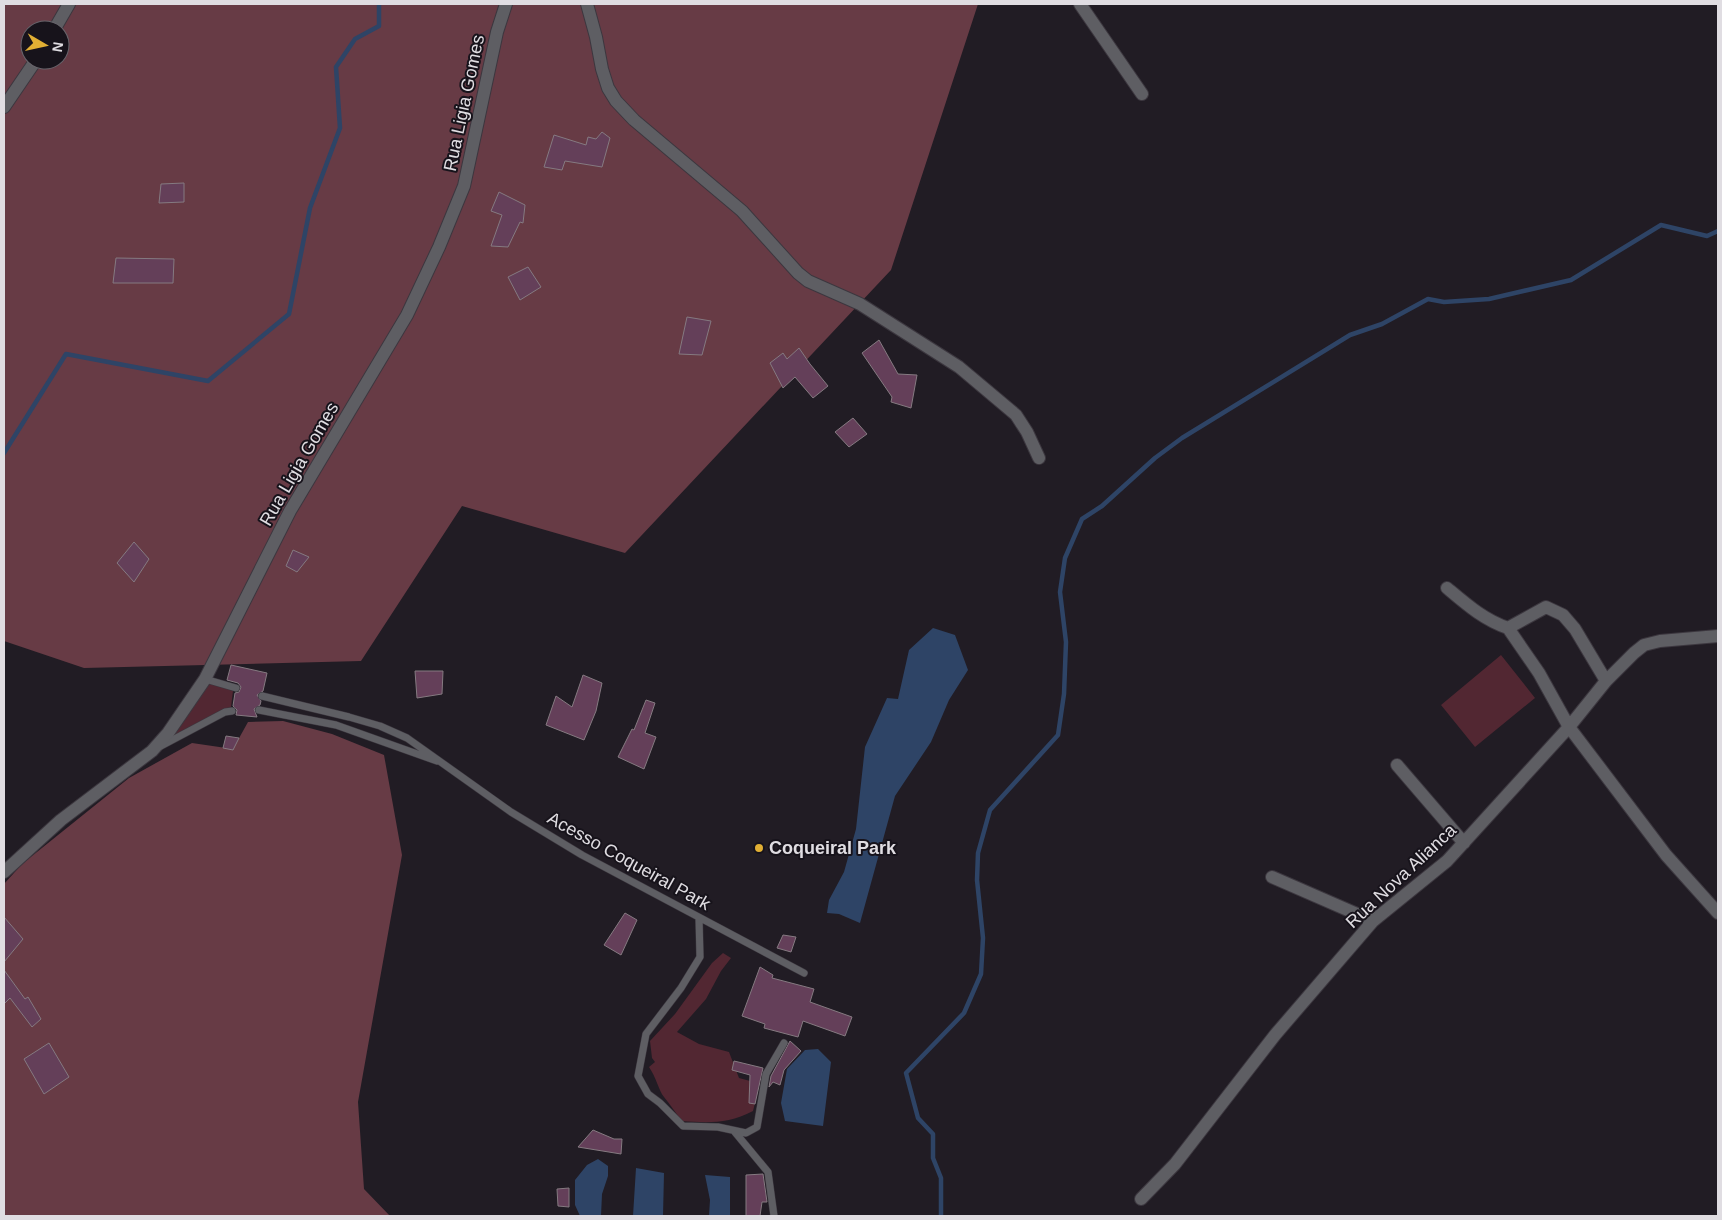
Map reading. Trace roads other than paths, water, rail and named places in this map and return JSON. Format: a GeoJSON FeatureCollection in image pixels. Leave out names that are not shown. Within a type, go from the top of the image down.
{"type":"FeatureCollection","features":[{"type":"Feature","properties":{"kind":"street"},"geometry":{"type":"LineString","coordinates":[[60,20],[69,4]]}},
{"type":"Feature","properties":{"kind":"street","name":"Rua Ligia Gomes"},"geometry":{"type":"LineString","coordinates":[[5,870],[61,820],[152,751],[168,733],[205,680],[290,511],[407,316],[439,247],[464,186],[497,32],[506,4]]}},
{"type":"Feature","properties":{"kind":"street"},"geometry":{"type":"LineString","coordinates":[[587,4],[608,88],[616,102],[742,211],[798,273],[808,281],[868,309],[959,367],[990,392],[1016,415],[1027,432],[1039,458]]}},
{"type":"Feature","properties":{"kind":"street"},"geometry":{"type":"LineString","coordinates":[[1080,4],[1142,94]]}},
{"type":"Feature","properties":{"kind":"street"},"geometry":{"type":"LineString","coordinates":[[4,107],[29,70]]}},
{"type":"Feature","properties":{"kind":"street"},"geometry":{"type":"LineString","coordinates":[[1447,588],[1469,607],[1495,624],[1508,628],[1539,673],[1570,727],[1666,855],[1718,913]]}},
{"type":"Feature","properties":{"kind":"street"},"geometry":{"type":"LineString","coordinates":[[1508,628],[1546,608],[1563,615],[1575,628],[1606,681]]}},
{"type":"Feature","properties":{"kind":"street","name":"Rua Nova Alianca"},"geometry":{"type":"LineString","coordinates":[[1141,1199],[1175,1164],[1275,1034],[1373,921],[1447,861],[1570,727],[1606,681],[1644,645],[1660,641],[1718,636]]}},
{"type":"Feature","properties":{"kind":"street"},"geometry":{"type":"LineString","coordinates":[[1397,765],[1464,843]]}},
{"type":"Feature","properties":{"kind":"street"},"geometry":{"type":"LineString","coordinates":[[1272,877],[1373,921]]}},
{"type":"Feature","properties":{"kind":"lane"},"geometry":{"type":"LineString","coordinates":[[205,680],[236,688]]}},
{"type":"Feature","properties":{"kind":"lane","name":"Acesso Coqueiral Park"},"geometry":{"type":"LineString","coordinates":[[262,696],[380,726],[407,738],[511,812],[582,855],[804,974]]}},
{"type":"Feature","properties":{"kind":"lane","name":"Acesso Coqueiral Park"},"geometry":{"type":"LineString","coordinates":[[259,710],[336,725],[446,765]]}},
{"type":"Feature","properties":{"kind":"lane"},"geometry":{"type":"LineString","coordinates":[[152,751],[225,712],[232,711]]}},
{"type":"Feature","properties":{"kind":"lane"},"geometry":{"type":"LineString","coordinates":[[699,918],[700,957],[681,988],[646,1034],[638,1076],[648,1094],[683,1126],[718,1127],[746,1133],[756,1127],[766,1074],[784,1043]]}},
{"type":"Feature","properties":{"kind":"lane"},"geometry":{"type":"LineString","coordinates":[[734,1131],[768,1172],[774,1216]]}},
{"type":"Feature","properties":{"kind":"water"},"geometry":{"type":"Polygon","coordinates":[[[933,628],[955,635],[968,670],[949,700],[931,742],[895,796],[860,923],[839,914],[827,913],[829,900],[844,872],[856,829],[865,747],[887,698],[898,699],[909,650],[933,628]]]}},
{"type":"Feature","properties":{"kind":"water"},"geometry":{"type":"Polygon","coordinates":[[[818,1049],[831,1062],[823,1126],[785,1121],[781,1103],[787,1069],[805,1050],[818,1049]]]}},
{"type":"Feature","properties":{"kind":"water"},"geometry":{"type":"Polygon","coordinates":[[[598,1159],[608,1166],[608,1176],[602,1194],[601,1216],[580,1216],[575,1205],[575,1180],[587,1165],[598,1159]]]}},
{"type":"Feature","properties":{"kind":"water"},"geometry":{"type":"Polygon","coordinates":[[[636,1168],[664,1173],[663,1216],[633,1216],[636,1168]]]}},
{"type":"Feature","properties":{"kind":"water"},"geometry":{"type":"Polygon","coordinates":[[[705,1175],[730,1177],[730,1216],[709,1216],[710,1200],[705,1175]]]}},
{"type":"Feature","properties":{"kind":"waterway"},"geometry":{"type":"LineString","coordinates":[[4,453],[66,354],[208,381],[289,314],[310,208],[340,128],[336,67],[355,39],[379,26],[379,4]]}},
{"type":"Feature","properties":{"kind":"waterway"},"geometry":{"type":"LineString","coordinates":[[941,1216],[941,1178],[933,1158],[933,1134],[918,1118],[906,1073],[964,1013],[981,974],[983,938],[977,880],[978,853],[990,810],[1058,735],[1064,694],[1066,642],[1060,592],[1065,558],[1082,519],[1102,506],[1155,458],[1182,438],[1350,335],[1382,324],[1428,299],[1444,302],[1489,299],[1571,280],[1661,225],[1707,236],[1718,231]]}},
{"type":"Feature","properties":{"kind":"place","name":"Coqueiral Park"},"geometry":{"type":"Point","coordinates":[759,848]}}]}
